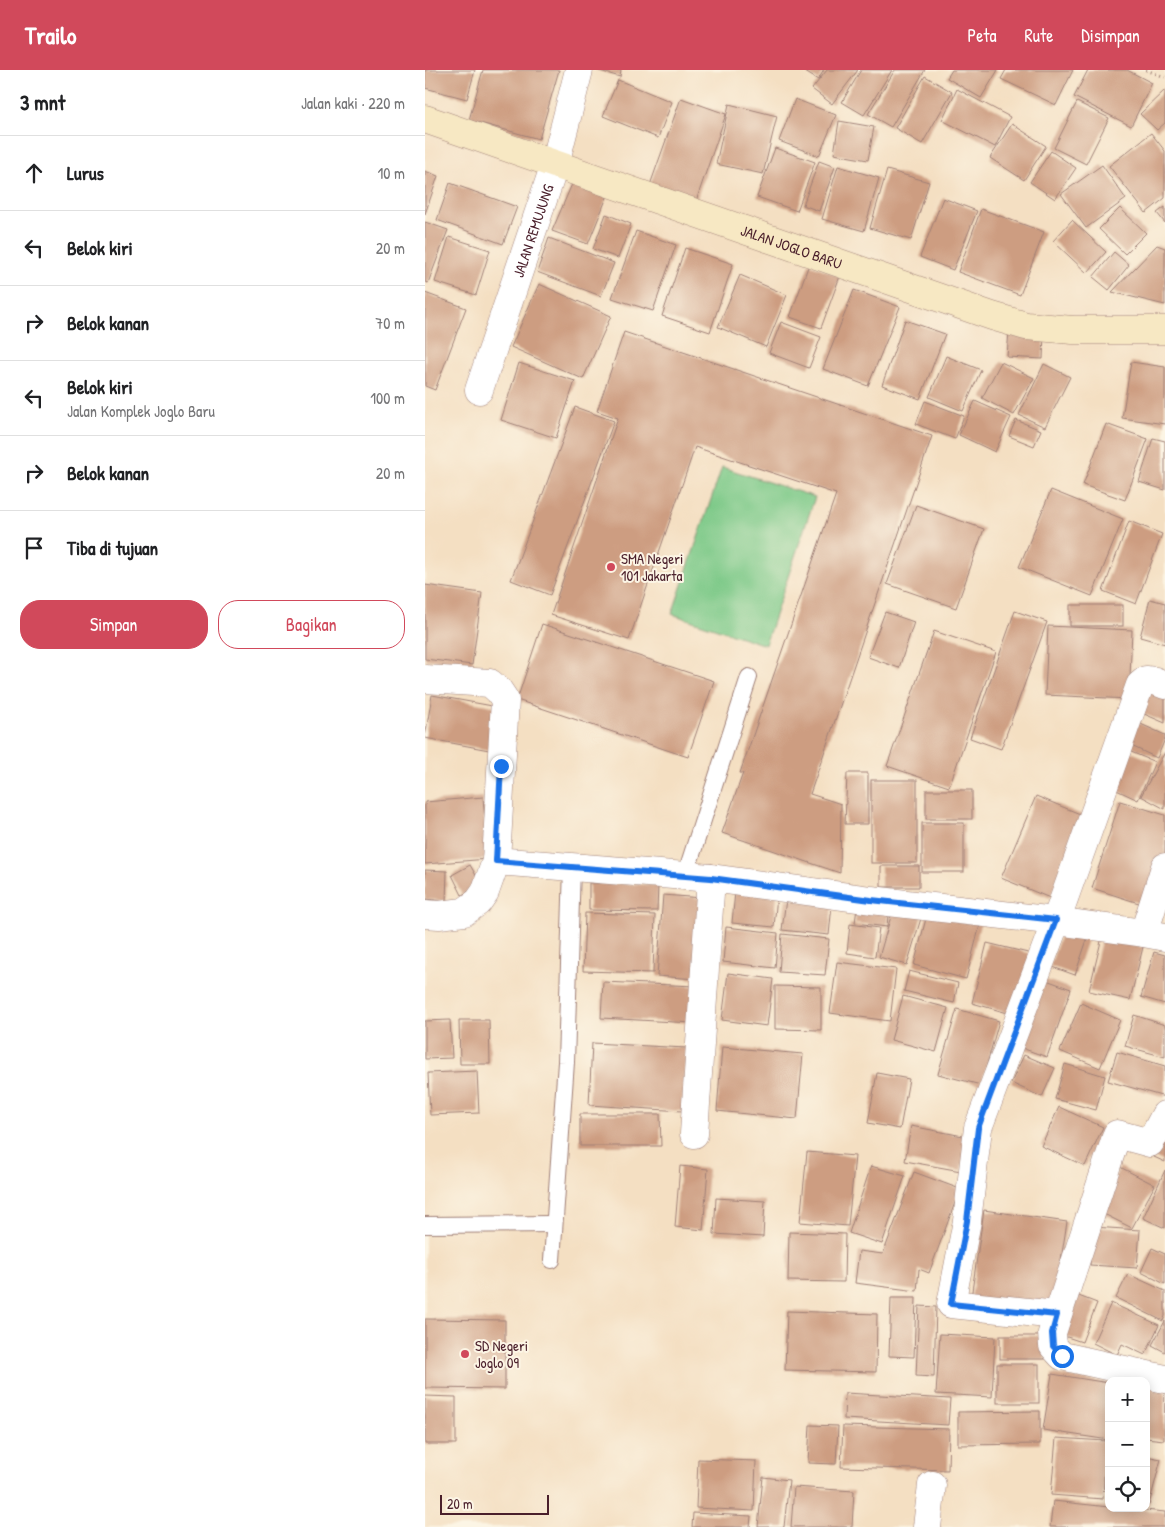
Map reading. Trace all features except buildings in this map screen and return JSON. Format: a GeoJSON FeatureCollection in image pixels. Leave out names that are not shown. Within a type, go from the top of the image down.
{"type":"FeatureCollection","features":[{"type":"Feature","properties":{"kind":"street","name":"JALAN REMUJUNG"},"geometry":{"type":"LineString","coordinates":[[479,390],[555,164],[579,70]]}},
{"type":"Feature","properties":{"kind":"street","name":"JALAN JOGLO BARU"},"geometry":{"type":"LineString","coordinates":[[425,119],[992,316],[1026,326],[1073,330],[1165,330]]}},
{"type":"Feature","properties":{"kind":"street"},"geometry":{"type":"LineString","coordinates":[[425,678],[490,683],[505,700],[496,861],[485,892],[478,902],[464,912],[439,915],[425,914]]}},
{"type":"Feature","properties":{"kind":"street"},"geometry":{"type":"LineString","coordinates":[[1057,1315],[951,1304],[967,1221],[978,1128],[1056,920],[1140,685],[1146,680],[1165,685]]}},
{"type":"Feature","properties":{"kind":"street"},"geometry":{"type":"LineString","coordinates":[[496,861],[698,877],[871,900],[1056,920],[1155,935],[1165,867]]}},
{"type":"Feature","properties":{"kind":"street"},"geometry":{"type":"LineString","coordinates":[[695,1134],[698,877]]}},
{"type":"Feature","properties":{"kind":"street"},"geometry":{"type":"LineString","coordinates":[[1165,1115],[1150,1143],[1117,1134],[1052,1333],[1053,1346],[1062,1356],[1165,1379]]}},
{"type":"Feature","properties":{"kind":"street"},"geometry":{"type":"LineString","coordinates":[[927,1527],[933,1485]]}},
{"type":"Feature","properties":{"kind":"lane"},"geometry":{"type":"LineString","coordinates":[[698,877],[749,677]]}},
{"type":"Feature","properties":{"kind":"lane"},"geometry":{"type":"LineString","coordinates":[[552,1260],[566,1062],[572,867]]}},
{"type":"Feature","properties":{"kind":"lane"},"geometry":{"type":"LineString","coordinates":[[425,1225],[554,1224]]}},
{"type":"Feature","properties":{"kind":"path"},"geometry":{"type":"LineString","coordinates":[[1146,70],[1165,77]]}},
{"type":"Feature","properties":{"kind":"green space"},"geometry":{"type":"Polygon","coordinates":[[[722,467],[815,497],[765,645],[672,614],[722,467]]]}},
{"type":"Feature","properties":{"kind":"place","name":"SMA Negeri 101 Jakarta"},"geometry":{"type":"Point","coordinates":[611,567]}},
{"type":"Feature","properties":{"kind":"place","name":"SD Negeri Joglo 09"},"geometry":{"type":"Point","coordinates":[465,1354]}},
{"type":"Feature","properties":{"kind":"route"},"geometry":{"type":"LineString","coordinates":[[501,766],[496,861],[711,878],[871,900],[1056,920],[978,1128],[967,1221],[951,1304],[1057,1315],[1052,1333],[1053,1346],[1062,1356]]}}]}
